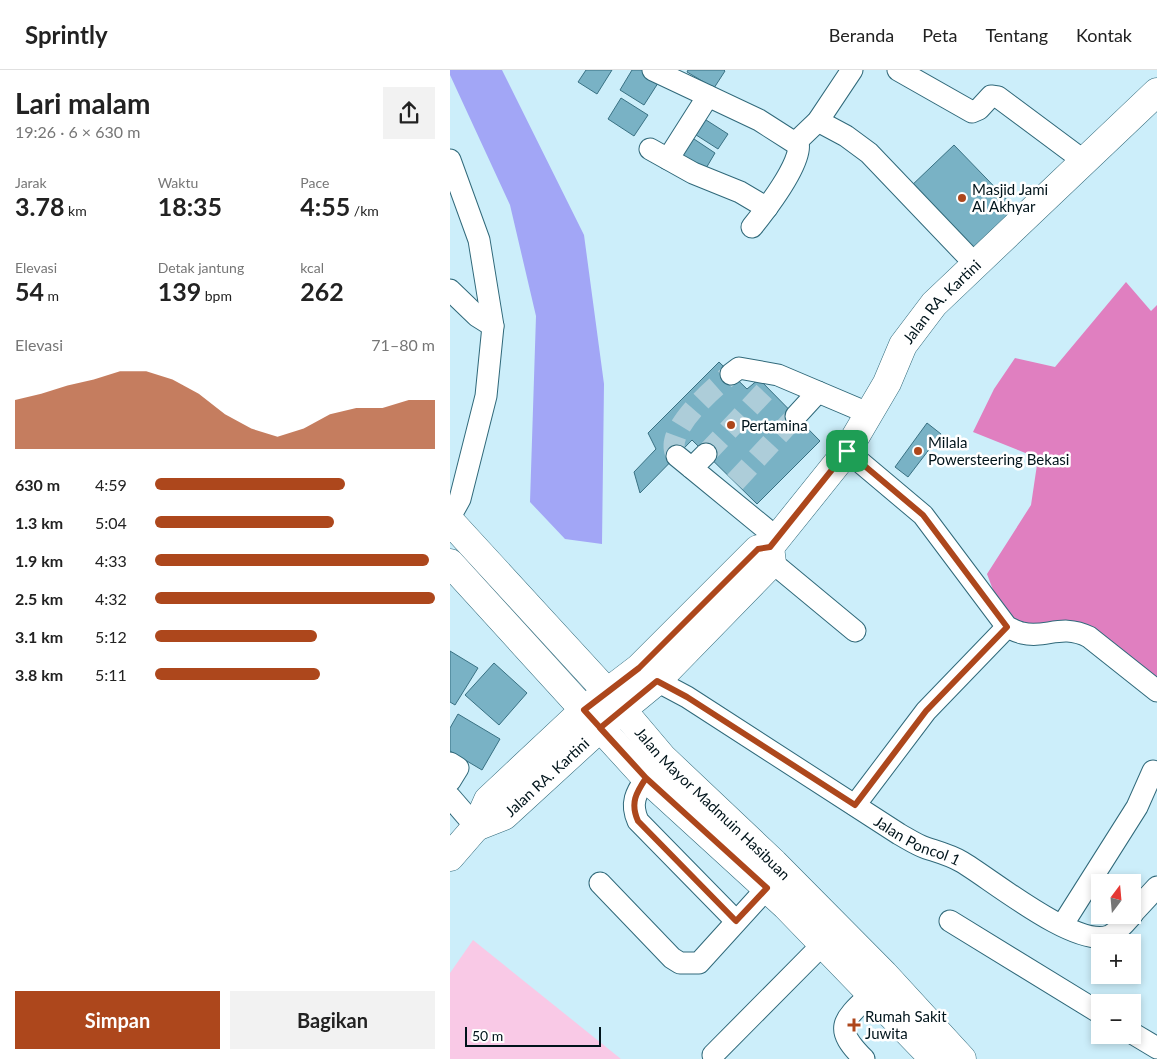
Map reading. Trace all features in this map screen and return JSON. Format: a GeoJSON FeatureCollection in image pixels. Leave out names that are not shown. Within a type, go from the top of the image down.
{"type":"FeatureCollection","features":[{"type":"Feature","properties":{"kind":"main road","name":"Jalan RA. Kartini"},"geometry":{"type":"LineString","coordinates":[[450,857],[476,827],[488,800],[614,702],[657,681],[769,549],[847,451],[887,383],[903,345],[934,304],[1157,92]]}},
{"type":"Feature","properties":{"kind":"main road","name":"Jalan Mayor Madmuin Hasibuan"},"geometry":{"type":"LineString","coordinates":[[450,519],[663,758],[774,863],[884,974],[962,1059]]}},
{"type":"Feature","properties":{"kind":"main road","name":"Jalan RA. Kartini"},"geometry":{"type":"LineString","coordinates":[[614,702],[639,668],[769,549]]}},
{"type":"Feature","properties":{"kind":"main road","name":"Jalan Mayor Madmuin Hasibuan"},"geometry":{"type":"LineString","coordinates":[[450,563],[646,778],[767,888],[872,994],[926,1056]]}},
{"type":"Feature","properties":{"kind":"street"},"geometry":{"type":"LineString","coordinates":[[653,70],[685,87],[759,120],[798,143]]}},
{"type":"Feature","properties":{"kind":"street"},"geometry":{"type":"LineString","coordinates":[[798,143],[818,121],[852,70]]}},
{"type":"Feature","properties":{"kind":"street"},"geometry":{"type":"LineString","coordinates":[[898,70],[972,112],[980,109],[991,96],[998,96],[1084,161]]}},
{"type":"Feature","properties":{"kind":"street"},"geometry":{"type":"LineString","coordinates":[[708,96],[659,154],[693,173],[740,192],[767,208]]}},
{"type":"Feature","properties":{"kind":"street"},"geometry":{"type":"LineString","coordinates":[[818,121],[846,136],[869,153],[975,264]]}},
{"type":"Feature","properties":{"kind":"street"},"geometry":{"type":"LineString","coordinates":[[752,227],[767,208],[793,165],[799,149],[798,143]]}},
{"type":"Feature","properties":{"kind":"street"},"geometry":{"type":"LineString","coordinates":[[450,160],[479,240],[493,326],[486,396],[460,499],[450,519]]}},
{"type":"Feature","properties":{"kind":"street"},"geometry":{"type":"LineString","coordinates":[[450,290],[477,316],[493,326]]}},
{"type":"Feature","properties":{"kind":"street"},"geometry":{"type":"LineString","coordinates":[[731,374],[739,368],[773,381],[818,392],[870,414]]}},
{"type":"Feature","properties":{"kind":"street"},"geometry":{"type":"LineString","coordinates":[[796,416],[818,392]]}},
{"type":"Feature","properties":{"kind":"street"},"geometry":{"type":"LineString","coordinates":[[847,451],[923,515],[1007,627],[1022,634],[1062,630],[1077,631],[1089,637],[1157,691]]}},
{"type":"Feature","properties":{"kind":"street"},"geometry":{"type":"LineString","coordinates":[[691,459],[729,488],[769,549],[855,630]]}},
{"type":"Feature","properties":{"kind":"street"},"geometry":{"type":"LineString","coordinates":[[855,805],[926,711],[1007,627]]}},
{"type":"Feature","properties":{"kind":"street","name":"Jalan Poncol 1"},"geometry":{"type":"LineString","coordinates":[[657,681],[687,697],[899,834],[962,862],[1031,908],[1080,933],[1109,936],[1122,924]]}},
{"type":"Feature","properties":{"kind":"street"},"geometry":{"type":"LineString","coordinates":[[450,763],[458,768],[450,781]]}},
{"type":"Feature","properties":{"kind":"street"},"geometry":{"type":"LineString","coordinates":[[1064,924],[1137,807],[1153,771]]}},
{"type":"Feature","properties":{"kind":"street"},"geometry":{"type":"LineString","coordinates":[[646,778],[635,795],[633,803],[638,821],[736,921]]}},
{"type":"Feature","properties":{"kind":"street"},"geometry":{"type":"LineString","coordinates":[[450,797],[476,827]]}},
{"type":"Feature","properties":{"kind":"street"},"geometry":{"type":"LineString","coordinates":[[600,883],[672,958],[680,963],[699,964],[767,888]]}},
{"type":"Feature","properties":{"kind":"street"},"geometry":{"type":"LineString","coordinates":[[1141,905],[1157,887]]}},
{"type":"Feature","properties":{"kind":"street"},"geometry":{"type":"LineString","coordinates":[[950,920],[1091,1007]]}},
{"type":"Feature","properties":{"kind":"street"},"geometry":{"type":"LineString","coordinates":[[713,1055],[823,944]]}},
{"type":"Feature","properties":{"kind":"street"},"geometry":{"type":"LineString","coordinates":[[864,1059],[850,1045],[844,1034],[844,1025],[847,1018],[872,994]]}},
{"type":"Feature","properties":{"kind":"street"},"geometry":{"type":"LineString","coordinates":[[1141,1038],[1157,1048]]}},
{"type":"Feature","properties":{"kind":"shaded area"},"geometry":{"type":"Polygon","coordinates":[[[1126,282],[1151,311],[1157,305],[1157,691],[1089,637],[1007,627],[987,574],[1031,505],[1038,458],[973,432],[994,389],[1015,358],[1055,367],[1126,282]]]}},
{"type":"Feature","properties":{"kind":"shaded area"},"geometry":{"type":"Polygon","coordinates":[[[473,940],[621,1059],[450,1059],[450,973],[473,940]]]}},
{"type":"Feature","properties":{"kind":"water"},"geometry":{"type":"Polygon","coordinates":[[[450,70],[502,70],[584,235],[604,384],[602,544],[565,539],[530,502],[536,316],[510,205],[450,75],[450,70]]]}},
{"type":"Feature","properties":{"kind":"building"},"geometry":{"type":"Polygon","coordinates":[[[586,70],[612,70],[597,94],[578,82],[586,70]]]}},
{"type":"Feature","properties":{"kind":"building"},"geometry":{"type":"Polygon","coordinates":[[[632,70],[644,70],[660,80],[644,105],[620,90],[632,70]]]}},
{"type":"Feature","properties":{"kind":"building"},"geometry":{"type":"Polygon","coordinates":[[[688,70],[725,71],[714,88],[687,72],[688,70]]]}},
{"type":"Feature","properties":{"kind":"building"},"geometry":{"type":"Polygon","coordinates":[[[621,98],[648,115],[634,136],[608,119],[621,98]]]}},
{"type":"Feature","properties":{"kind":"building"},"geometry":{"type":"Polygon","coordinates":[[[703,118],[728,134],[718,149],[693,133],[703,118]]]}},
{"type":"Feature","properties":{"kind":"building"},"geometry":{"type":"Polygon","coordinates":[[[691,137],[715,153],[705,170],[680,154],[691,137]]]}},
{"type":"Feature","properties":{"kind":"building","name":"Masjid Jami Al Akhyar"},"geometry":{"type":"Polygon","coordinates":[[[954,145],[1015,208],[970,251],[909,188],[954,145]]]}},
{"type":"Feature","properties":{"kind":"building","name":"Pertamina"},"geometry":{"type":"Polygon","coordinates":[[[719,362],[747,389],[759,379],[820,441],[757,504],[692,440],[640,493],[634,472],[656,449],[648,433],[719,362]]]}},
{"type":"Feature","properties":{"kind":"building","name":"Milala Powersteering Bekasi"},"geometry":{"type":"Polygon","coordinates":[[[927,423],[941,434],[908,477],[895,467],[927,423]]]}},
{"type":"Feature","properties":{"kind":"building"},"geometry":{"type":"Polygon","coordinates":[[[450,651],[478,668],[455,705],[450,702],[450,651]]]}},
{"type":"Feature","properties":{"kind":"building"},"geometry":{"type":"Polygon","coordinates":[[[494,663],[527,693],[499,725],[465,695],[494,663]]]}},
{"type":"Feature","properties":{"kind":"building"},"geometry":{"type":"Polygon","coordinates":[[[458,714],[500,739],[482,770],[450,751],[450,728],[458,714]]]}},
{"type":"Feature","properties":{"kind":"tunnel"},"geometry":{"type":"LineString","coordinates":[[677,456],[674,446],[676,435],[683,423],[702,400],[731,374]]}},
{"type":"Feature","properties":{"kind":"tunnel"},"geometry":{"type":"LineString","coordinates":[[706,454],[768,388]]}},
{"type":"Feature","properties":{"kind":"tunnel"},"geometry":{"type":"LineString","coordinates":[[735,482],[796,416]]}},
{"type":"Feature","properties":{"kind":"place","name":"Masjid Jami Al Akhyar"},"geometry":{"type":"Point","coordinates":[962,198]}},
{"type":"Feature","properties":{"kind":"place","name":"Pertamina"},"geometry":{"type":"Point","coordinates":[731,425]}},
{"type":"Feature","properties":{"kind":"place","name":"Milala Powersteering Bekasi"},"geometry":{"type":"Point","coordinates":[918,451]}},
{"type":"Feature","properties":{"kind":"place","name":"Rumah Sakit Juwita"},"geometry":{"type":"Point","coordinates":[854,1025]}},
{"type":"Feature","properties":{"kind":"route"},"geometry":{"type":"LineString","coordinates":[[847,451],[770,547],[758,549],[639,668],[584,710],[600,728],[646,778],[635,795],[633,803],[638,821],[736,921],[767,888],[646,778],[600,728],[657,681],[687,697],[855,805],[926,711],[1007,627],[923,515],[847,451]]}}]}
